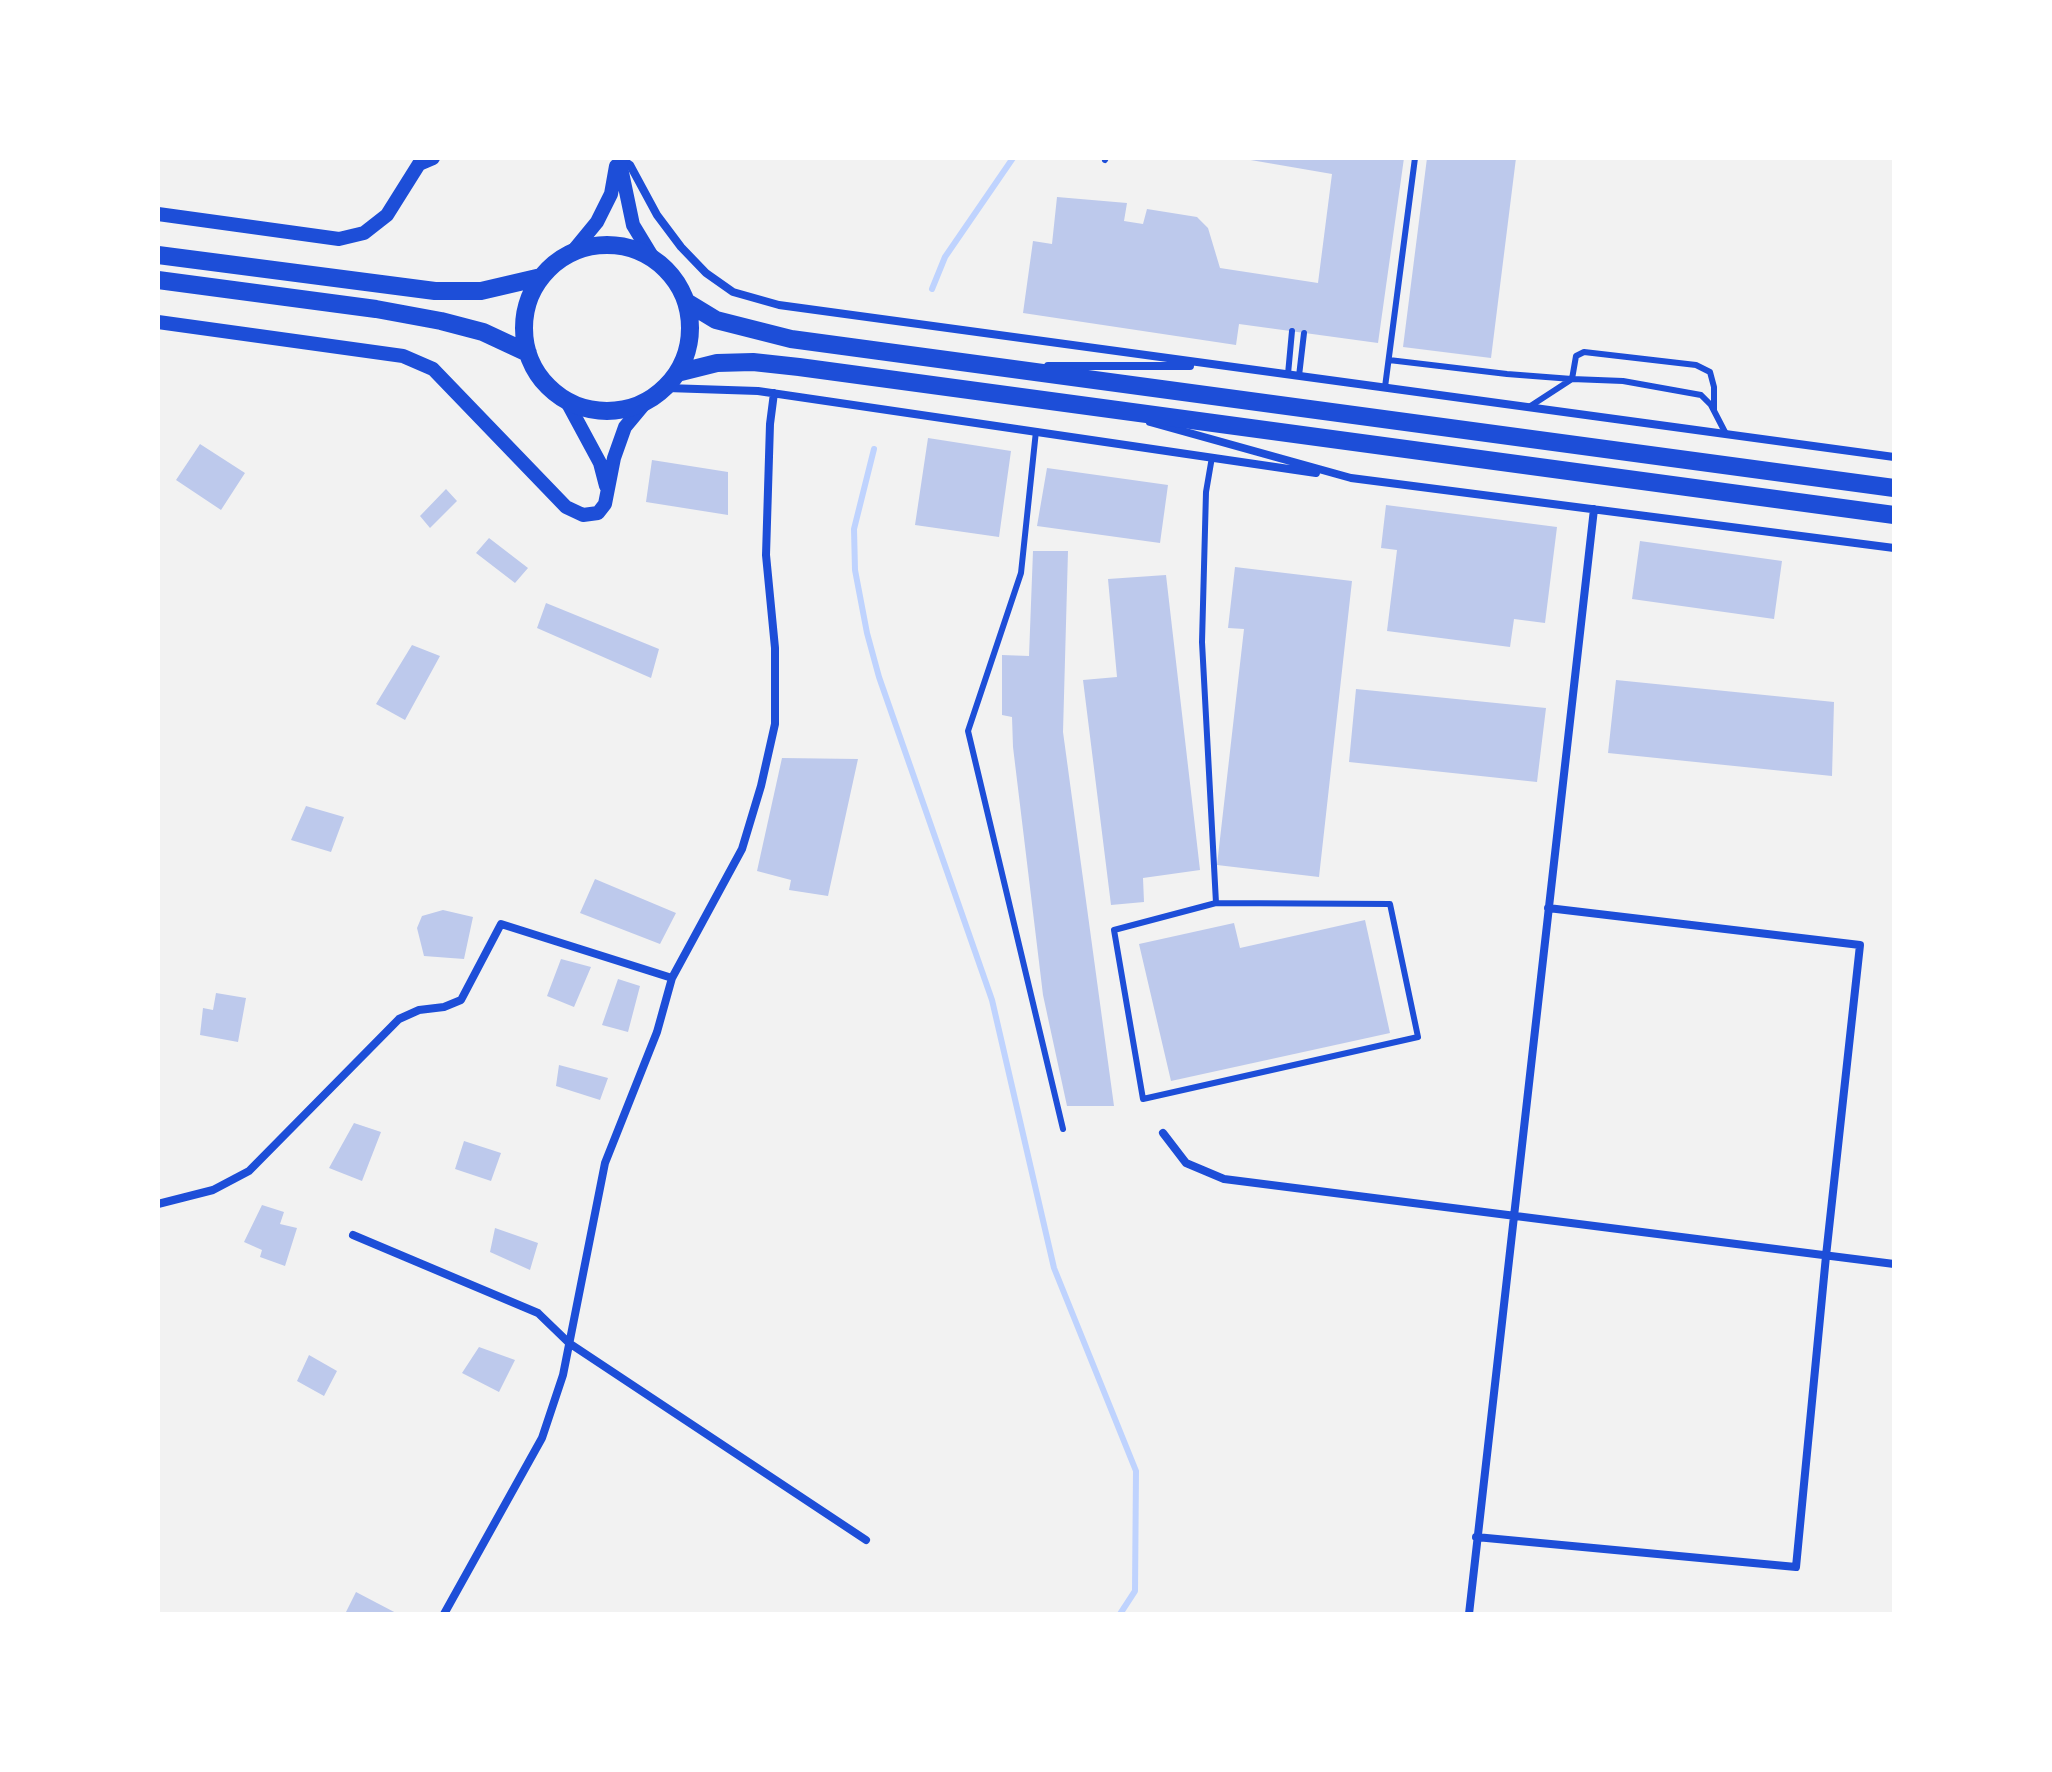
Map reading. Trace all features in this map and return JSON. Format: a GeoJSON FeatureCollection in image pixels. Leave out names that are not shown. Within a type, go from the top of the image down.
{"type":"FeatureCollection","features":[{"type":"Feature","properties":{"kind":"highway"},"geometry":{"type":"LineString","coordinates":[[597,244],[632,247],[653,258],[675,277],[688,303],[692,330],[685,361],[672,380],[645,403],[605,412],[578,407],[558,396],[532,366],[524,343],[523,317],[531,292],[547,268],[574,250],[597,244]]}},
{"type":"Feature","properties":{"kind":"highway"},"geometry":{"type":"LineString","coordinates":[[158,255],[435,291],[481,291],[541,277]]}},
{"type":"Feature","properties":{"kind":"highway"},"geometry":{"type":"LineString","coordinates":[[158,280],[376,309],[441,321],[483,332],[528,353]]}},
{"type":"Feature","properties":{"kind":"highway"},"geometry":{"type":"LineString","coordinates":[[688,303],[716,320],[791,339],[1894,488]]}},
{"type":"Feature","properties":{"kind":"highway"},"geometry":{"type":"LineString","coordinates":[[672,380],[717,363],[753,362],[1894,515]]}},
{"type":"Feature","properties":{"kind":"street"},"geometry":{"type":"LineString","coordinates":[[574,250],[597,222],[611,194],[619,158]]}},
{"type":"Feature","properties":{"kind":"street"},"geometry":{"type":"LineString","coordinates":[[619,158],[633,225],[653,258]]}},
{"type":"Feature","properties":{"kind":"street"},"geometry":{"type":"LineString","coordinates":[[619,158],[630,165],[657,215],[706,273],[733,292],[779,305],[1894,457]]}},
{"type":"Feature","properties":{"kind":"street"},"geometry":{"type":"LineString","coordinates":[[158,214],[339,239],[364,233],[387,215],[424,160]]}},
{"type":"Feature","properties":{"kind":"street"},"geometry":{"type":"LineString","coordinates":[[158,322],[403,356],[433,369],[566,507],[583,515],[598,513],[605,504],[614,458],[625,427],[645,403]]}},
{"type":"Feature","properties":{"kind":"street"},"geometry":{"type":"LineString","coordinates":[[992,366],[1223,366]]}},
{"type":"Feature","properties":{"kind":"street"},"geometry":{"type":"LineString","coordinates":[[672,380],[1351,478],[1894,548]]}},
{"type":"Feature","properties":{"kind":"street"},"geometry":{"type":"LineString","coordinates":[[444,1614],[542,1438],[563,1375],[605,1163],[657,1032],[672,978],[742,849],[761,786],[775,724],[775,648],[766,555],[770,424],[774,393]]}},
{"type":"Feature","properties":{"kind":"street"},"geometry":{"type":"LineString","coordinates":[[566,400],[600,463],[608,494]]}},
{"type":"Feature","properties":{"kind":"street"},"geometry":{"type":"LineString","coordinates":[[1095,407],[1351,478]]}},
{"type":"Feature","properties":{"kind":"street"},"geometry":{"type":"LineString","coordinates":[[1469,1614],[1594,509]]}},
{"type":"Feature","properties":{"kind":"street"},"geometry":{"type":"LineString","coordinates":[[1476,1537],[1796,1567],[1860,945],[1548,908]]}},
{"type":"Feature","properties":{"kind":"street"},"geometry":{"type":"LineString","coordinates":[[158,1204],[213,1190],[249,1171],[399,1019],[419,1010],[444,1007],[461,1000],[501,924],[672,978]]}},
{"type":"Feature","properties":{"kind":"street"},"geometry":{"type":"LineString","coordinates":[[1163,1133],[1186,1163],[1224,1179],[1894,1264]]}},
{"type":"Feature","properties":{"kind":"street"},"geometry":{"type":"LineString","coordinates":[[353,1235],[538,1313],[569,1343],[866,1540]]}},
{"type":"Feature","properties":{"kind":"lane"},"geometry":{"type":"LineString","coordinates":[[1385,387],[1415,158]]}},
{"type":"Feature","properties":{"kind":"lane"},"geometry":{"type":"LineString","coordinates":[[1288,374],[1292,331]]}},
{"type":"Feature","properties":{"kind":"lane"},"geometry":{"type":"LineString","coordinates":[[1299,376],[1304,333]]}},
{"type":"Feature","properties":{"kind":"lane"},"geometry":{"type":"LineString","coordinates":[[1528,407],[1572,379],[1576,356],[1584,352],[1696,365],[1710,372],[1714,387],[1714,410]]}},
{"type":"Feature","properties":{"kind":"lane"},"geometry":{"type":"LineString","coordinates":[[1389,360],[1507,374],[1623,381],[1701,395],[1714,410],[1726,434]]}},
{"type":"Feature","properties":{"kind":"lane"},"geometry":{"type":"LineString","coordinates":[[1036,431],[1021,573],[968,731],[1063,1129]]}},
{"type":"Feature","properties":{"kind":"lane"},"geometry":{"type":"LineString","coordinates":[[1212,457],[1206,492],[1202,642],[1216,903]]}},
{"type":"Feature","properties":{"kind":"lane"},"geometry":{"type":"LineString","coordinates":[[1216,903],[1390,904],[1418,1037],[1143,1099],[1114,930],[1216,903]]}},
{"type":"Feature","properties":{"kind":"building"},"geometry":{"type":"Polygon","coordinates":[[[1239,158],[1404,158],[1378,343],[1239,324],[1236,345],[1023,313],[1033,241],[1052,244],[1057,197],[1127,203],[1124,221],[1143,224],[1147,209],[1197,217],[1208,228],[1220,268],[1318,283],[1332,174],[1239,158]]]}},
{"type":"Feature","properties":{"kind":"building"},"geometry":{"type":"Polygon","coordinates":[[[1427,158],[1516,158],[1491,358],[1403,347],[1427,158]]]}},
{"type":"Feature","properties":{"kind":"building"},"geometry":{"type":"Polygon","coordinates":[[[928,438],[1011,451],[999,537],[915,525],[928,438]]]}},
{"type":"Feature","properties":{"kind":"building"},"geometry":{"type":"Polygon","coordinates":[[[200,444],[245,473],[221,510],[176,480],[200,444]]]}},
{"type":"Feature","properties":{"kind":"building"},"geometry":{"type":"Polygon","coordinates":[[[652,460],[728,472],[728,515],[646,502],[652,460]]]}},
{"type":"Feature","properties":{"kind":"building"},"geometry":{"type":"Polygon","coordinates":[[[1047,468],[1168,485],[1160,543],[1037,526],[1047,468]]]}},
{"type":"Feature","properties":{"kind":"building"},"geometry":{"type":"Polygon","coordinates":[[[446,489],[457,501],[430,528],[420,516],[446,489]]]}},
{"type":"Feature","properties":{"kind":"building"},"geometry":{"type":"Polygon","coordinates":[[[1386,505],[1557,527],[1545,623],[1514,619],[1510,647],[1387,631],[1397,550],[1381,548],[1386,505]]]}},
{"type":"Feature","properties":{"kind":"building"},"geometry":{"type":"Polygon","coordinates":[[[489,538],[528,568],[515,583],[476,553],[489,538]]]}},
{"type":"Feature","properties":{"kind":"building"},"geometry":{"type":"Polygon","coordinates":[[[1640,541],[1782,561],[1774,619],[1632,599],[1640,541]]]}},
{"type":"Feature","properties":{"kind":"building"},"geometry":{"type":"Polygon","coordinates":[[[1033,551],[1068,551],[1063,732],[1114,1106],[1067,1106],[1043,995],[1012,717],[1002,715],[1002,655],[1029,656],[1033,551]]]}},
{"type":"Feature","properties":{"kind":"building"},"geometry":{"type":"Polygon","coordinates":[[[1235,567],[1352,581],[1319,877],[1217,865],[1244,629],[1228,628],[1235,567]]]}},
{"type":"Feature","properties":{"kind":"building"},"geometry":{"type":"Polygon","coordinates":[[[1166,575],[1200,870],[1143,878],[1144,902],[1111,905],[1083,680],[1117,677],[1108,579],[1166,575]]]}},
{"type":"Feature","properties":{"kind":"building"},"geometry":{"type":"Polygon","coordinates":[[[546,603],[659,649],[651,678],[537,628],[546,603]]]}},
{"type":"Feature","properties":{"kind":"building"},"geometry":{"type":"Polygon","coordinates":[[[412,645],[440,656],[405,720],[376,704],[412,645]]]}},
{"type":"Feature","properties":{"kind":"building"},"geometry":{"type":"Polygon","coordinates":[[[1616,680],[1834,702],[1832,776],[1608,753],[1616,680]]]}},
{"type":"Feature","properties":{"kind":"building"},"geometry":{"type":"Polygon","coordinates":[[[1356,689],[1546,708],[1537,782],[1349,762],[1356,689]]]}},
{"type":"Feature","properties":{"kind":"building"},"geometry":{"type":"Polygon","coordinates":[[[782,758],[858,759],[828,896],[789,890],[791,880],[757,871],[782,758]]]}},
{"type":"Feature","properties":{"kind":"building"},"geometry":{"type":"Polygon","coordinates":[[[306,806],[344,817],[331,852],[291,840],[306,806]]]}},
{"type":"Feature","properties":{"kind":"building"},"geometry":{"type":"Polygon","coordinates":[[[595,879],[676,913],[660,944],[580,913],[595,879]]]}},
{"type":"Feature","properties":{"kind":"building"},"geometry":{"type":"Polygon","coordinates":[[[443,910],[473,917],[464,959],[424,956],[417,928],[422,916],[443,910]]]}},
{"type":"Feature","properties":{"kind":"building"},"geometry":{"type":"Polygon","coordinates":[[[1365,920],[1390,1033],[1171,1081],[1139,944],[1234,923],[1240,948],[1365,920]]]}},
{"type":"Feature","properties":{"kind":"building"},"geometry":{"type":"Polygon","coordinates":[[[561,959],[591,967],[574,1007],[547,996],[561,959]]]}},
{"type":"Feature","properties":{"kind":"building"},"geometry":{"type":"Polygon","coordinates":[[[618,979],[640,986],[628,1032],[602,1025],[618,979]]]}},
{"type":"Feature","properties":{"kind":"building"},"geometry":{"type":"Polygon","coordinates":[[[216,993],[246,998],[238,1042],[200,1035],[203,1008],[213,1010],[216,993]]]}},
{"type":"Feature","properties":{"kind":"building"},"geometry":{"type":"Polygon","coordinates":[[[559,1065],[608,1078],[600,1100],[556,1086],[559,1065]]]}},
{"type":"Feature","properties":{"kind":"building"},"geometry":{"type":"Polygon","coordinates":[[[354,1123],[381,1132],[362,1181],[329,1168],[354,1123]]]}},
{"type":"Feature","properties":{"kind":"building"},"geometry":{"type":"Polygon","coordinates":[[[464,1141],[501,1153],[491,1181],[455,1169],[464,1141]]]}},
{"type":"Feature","properties":{"kind":"building"},"geometry":{"type":"Polygon","coordinates":[[[262,1205],[284,1212],[280,1224],[297,1228],[285,1266],[260,1257],[262,1250],[244,1242],[262,1205]]]}},
{"type":"Feature","properties":{"kind":"building"},"geometry":{"type":"Polygon","coordinates":[[[495,1228],[538,1243],[530,1270],[490,1252],[495,1228]]]}},
{"type":"Feature","properties":{"kind":"building"},"geometry":{"type":"Polygon","coordinates":[[[479,1347],[515,1360],[499,1392],[462,1373],[479,1347]]]}},
{"type":"Feature","properties":{"kind":"building"},"geometry":{"type":"Polygon","coordinates":[[[309,1355],[337,1371],[324,1396],[297,1381],[309,1355]]]}},
{"type":"Feature","properties":{"kind":"building"},"geometry":{"type":"Polygon","coordinates":[[[356,1592],[398,1614],[345,1614],[356,1592]]]}},
{"type":"Feature","properties":{"kind":"waterway"},"geometry":{"type":"LineString","coordinates":[[932,289],[945,257],[1013,158]]}},
{"type":"Feature","properties":{"kind":"waterway"},"geometry":{"type":"LineString","coordinates":[[874,449],[854,529],[855,570],[867,633],[879,677],[992,1000],[1054,1268],[1136,1471],[1135,1591],[1120,1614]]}}]}
